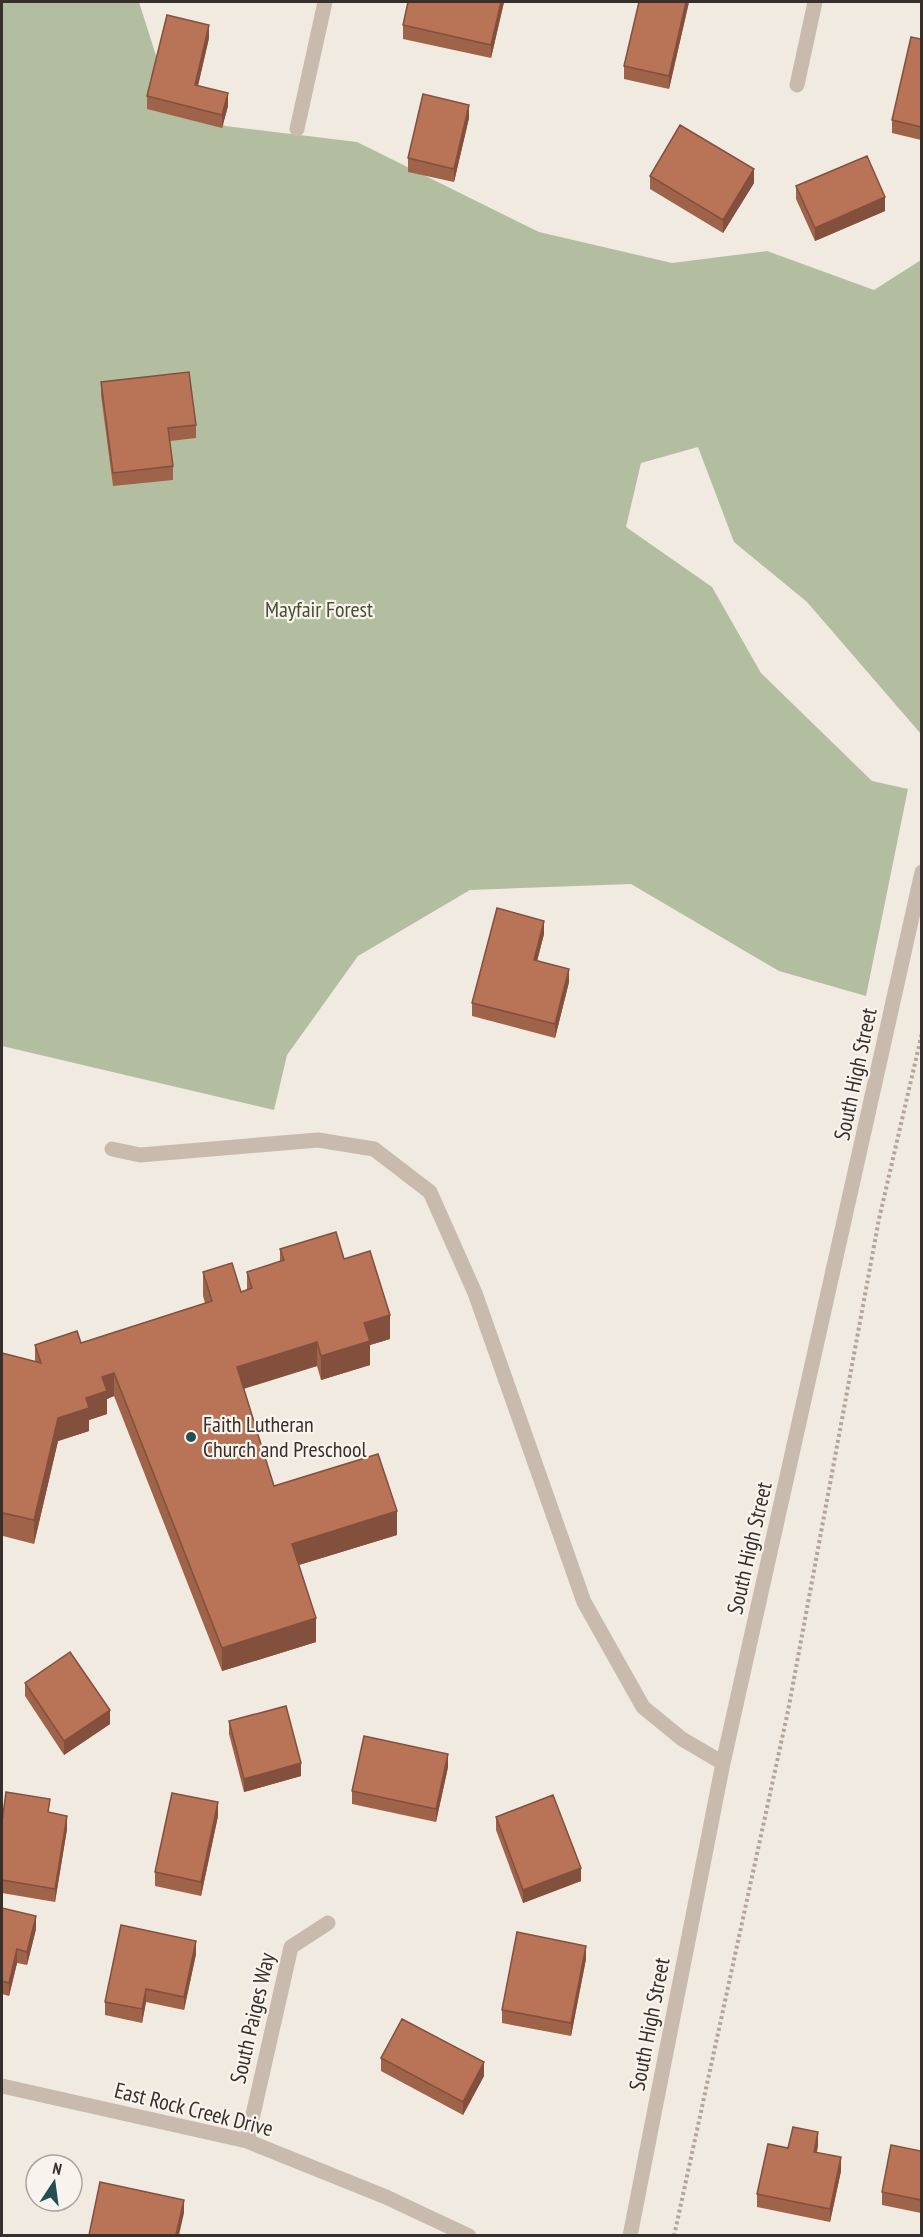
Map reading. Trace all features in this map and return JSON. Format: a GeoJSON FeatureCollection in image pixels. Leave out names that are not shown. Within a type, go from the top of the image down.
{"type":"FeatureCollection","features":[{"type":"Feature","properties":{"kind":"street"},"geometry":{"type":"LineString","coordinates":[[297,129],[325,2]]}},
{"type":"Feature","properties":{"kind":"street"},"geometry":{"type":"LineString","coordinates":[[797,86],[815,2]]}},
{"type":"Feature","properties":{"kind":"street","name":"South High Street"},"geometry":{"type":"LineString","coordinates":[[630,2235],[723,1763],[921,872]]}},
{"type":"Feature","properties":{"kind":"street"},"geometry":{"type":"LineString","coordinates":[[112,1149],[140,1155],[318,1140],[374,1149],[430,1192],[475,1293],[584,1602],[644,1707],[682,1739],[723,1763]]}},
{"type":"Feature","properties":{"kind":"street","name":"South Paiges Way"},"geometry":{"type":"LineString","coordinates":[[247,2141],[291,1947],[328,1923]]}},
{"type":"Feature","properties":{"kind":"street","name":"East Rock Creek Drive"},"geometry":{"type":"LineString","coordinates":[[2,2086],[247,2141],[386,2197],[469,2235]]}},
{"type":"Feature","properties":{"kind":"path"},"geometry":{"type":"LineString","coordinates":[[674,2235],[788,1711],[879,1219],[921,1034]]}},
{"type":"Feature","properties":{"kind":"green space","name":"Mayfair Forest"},"geometry":{"type":"Polygon","coordinates":[[[2,2],[139,2],[158,62],[225,126],[357,142],[539,232],[672,263],[767,251],[874,290],[921,260],[921,734],[807,602],[734,542],[698,447],[641,463],[626,527],[712,587],[761,673],[872,781],[908,789],[866,996],[779,971],[631,884],[470,890],[358,956],[287,1055],[274,1110],[2,1046],[2,2]]]}},
{"type":"Feature","properties":{"kind":"building"},"geometry":{"type":"Polygon","coordinates":[[[408,2],[501,2],[491,45],[403,25],[408,2]]]}},
{"type":"Feature","properties":{"kind":"building"},"geometry":{"type":"Polygon","coordinates":[[[639,2],[686,2],[669,76],[624,66],[639,2]]]}},
{"type":"Feature","properties":{"kind":"building"},"geometry":{"type":"Polygon","coordinates":[[[167,15],[209,25],[195,85],[228,93],[222,115],[147,96],[167,15]]]}},
{"type":"Feature","properties":{"kind":"building"},"geometry":{"type":"Polygon","coordinates":[[[911,37],[921,39],[921,127],[892,120],[911,37]]]}},
{"type":"Feature","properties":{"kind":"building"},"geometry":{"type":"Polygon","coordinates":[[[423,94],[469,105],[454,169],[408,158],[423,94]]]}},
{"type":"Feature","properties":{"kind":"building"},"geometry":{"type":"Polygon","coordinates":[[[680,125],[754,169],[723,220],[650,176],[680,125]]]}},
{"type":"Feature","properties":{"kind":"building"},"geometry":{"type":"Polygon","coordinates":[[[867,156],[885,197],[815,228],[796,186],[867,156]]]}},
{"type":"Feature","properties":{"kind":"building"},"geometry":{"type":"Polygon","coordinates":[[[189,372],[196,425],[168,428],[173,466],[113,473],[101,382],[189,372]]]}},
{"type":"Feature","properties":{"kind":"building"},"geometry":{"type":"Polygon","coordinates":[[[497,908],[544,921],[534,960],[569,969],[555,1024],[472,1003],[497,908]]]}},
{"type":"Feature","properties":{"kind":"building","name":"Faith Lutheran Church and Preschool"},"geometry":{"type":"Polygon","coordinates":[[[336,1232],[344,1259],[370,1251],[390,1315],[364,1323],[370,1341],[321,1356],[317,1342],[237,1367],[274,1486],[378,1454],[397,1511],[292,1544],[316,1618],[222,1648],[114,1373],[102,1377],[107,1391],[86,1398],[89,1408],[58,1418],[34,1520],[3,1513],[2,1520],[2,1353],[41,1363],[35,1345],[77,1331],[81,1343],[212,1301],[203,1272],[232,1263],[241,1292],[252,1288],[247,1272],[284,1260],[280,1249],[336,1232]]]}},
{"type":"Feature","properties":{"kind":"building"},"geometry":{"type":"Polygon","coordinates":[[[70,1652],[110,1710],[64,1741],[25,1683],[70,1652]]]}},
{"type":"Feature","properties":{"kind":"building"},"geometry":{"type":"Polygon","coordinates":[[[286,1706],[301,1763],[244,1779],[229,1721],[286,1706]]]}},
{"type":"Feature","properties":{"kind":"building"},"geometry":{"type":"Polygon","coordinates":[[[364,1736],[448,1754],[436,1809],[352,1791],[364,1736]]]}},
{"type":"Feature","properties":{"kind":"building"},"geometry":{"type":"Polygon","coordinates":[[[6,1792],[50,1799],[48,1812],[67,1816],[55,1889],[2,1880],[2,1822],[6,1792]]]}},
{"type":"Feature","properties":{"kind":"building"},"geometry":{"type":"Polygon","coordinates":[[[172,1793],[218,1802],[201,1882],[155,1872],[172,1793]]]}},
{"type":"Feature","properties":{"kind":"building"},"geometry":{"type":"Polygon","coordinates":[[[553,1795],[581,1868],[523,1890],[496,1817],[553,1795]]]}},
{"type":"Feature","properties":{"kind":"building"},"geometry":{"type":"Polygon","coordinates":[[[2,1908],[36,1916],[27,1952],[17,1949],[9,1983],[2,1981],[2,1908]]]}},
{"type":"Feature","properties":{"kind":"building"},"geometry":{"type":"Polygon","coordinates":[[[121,1925],[196,1941],[184,1997],[146,1989],[142,2009],[105,2002],[121,1925]]]}},
{"type":"Feature","properties":{"kind":"building"},"geometry":{"type":"Polygon","coordinates":[[[517,1932],[586,1946],[571,2023],[502,2010],[517,1932]]]}},
{"type":"Feature","properties":{"kind":"building"},"geometry":{"type":"Polygon","coordinates":[[[402,2019],[484,2062],[463,2102],[381,2058],[402,2019]]]}},
{"type":"Feature","properties":{"kind":"building"},"geometry":{"type":"Polygon","coordinates":[[[793,2127],[818,2132],[814,2152],[841,2157],[830,2209],[757,2194],[768,2144],[788,2148],[793,2127]]]}},
{"type":"Feature","properties":{"kind":"building"},"geometry":{"type":"Polygon","coordinates":[[[891,2145],[921,2151],[921,2200],[882,2192],[891,2145]]]}},
{"type":"Feature","properties":{"kind":"building"},"geometry":{"type":"Polygon","coordinates":[[[100,2182],[184,2200],[176,2235],[89,2235],[100,2182]]]}},
{"type":"Feature","properties":{"kind":"place","name":"Faith Lutheran Church and Preschool"},"geometry":{"type":"Point","coordinates":[191,1437]}}]}
